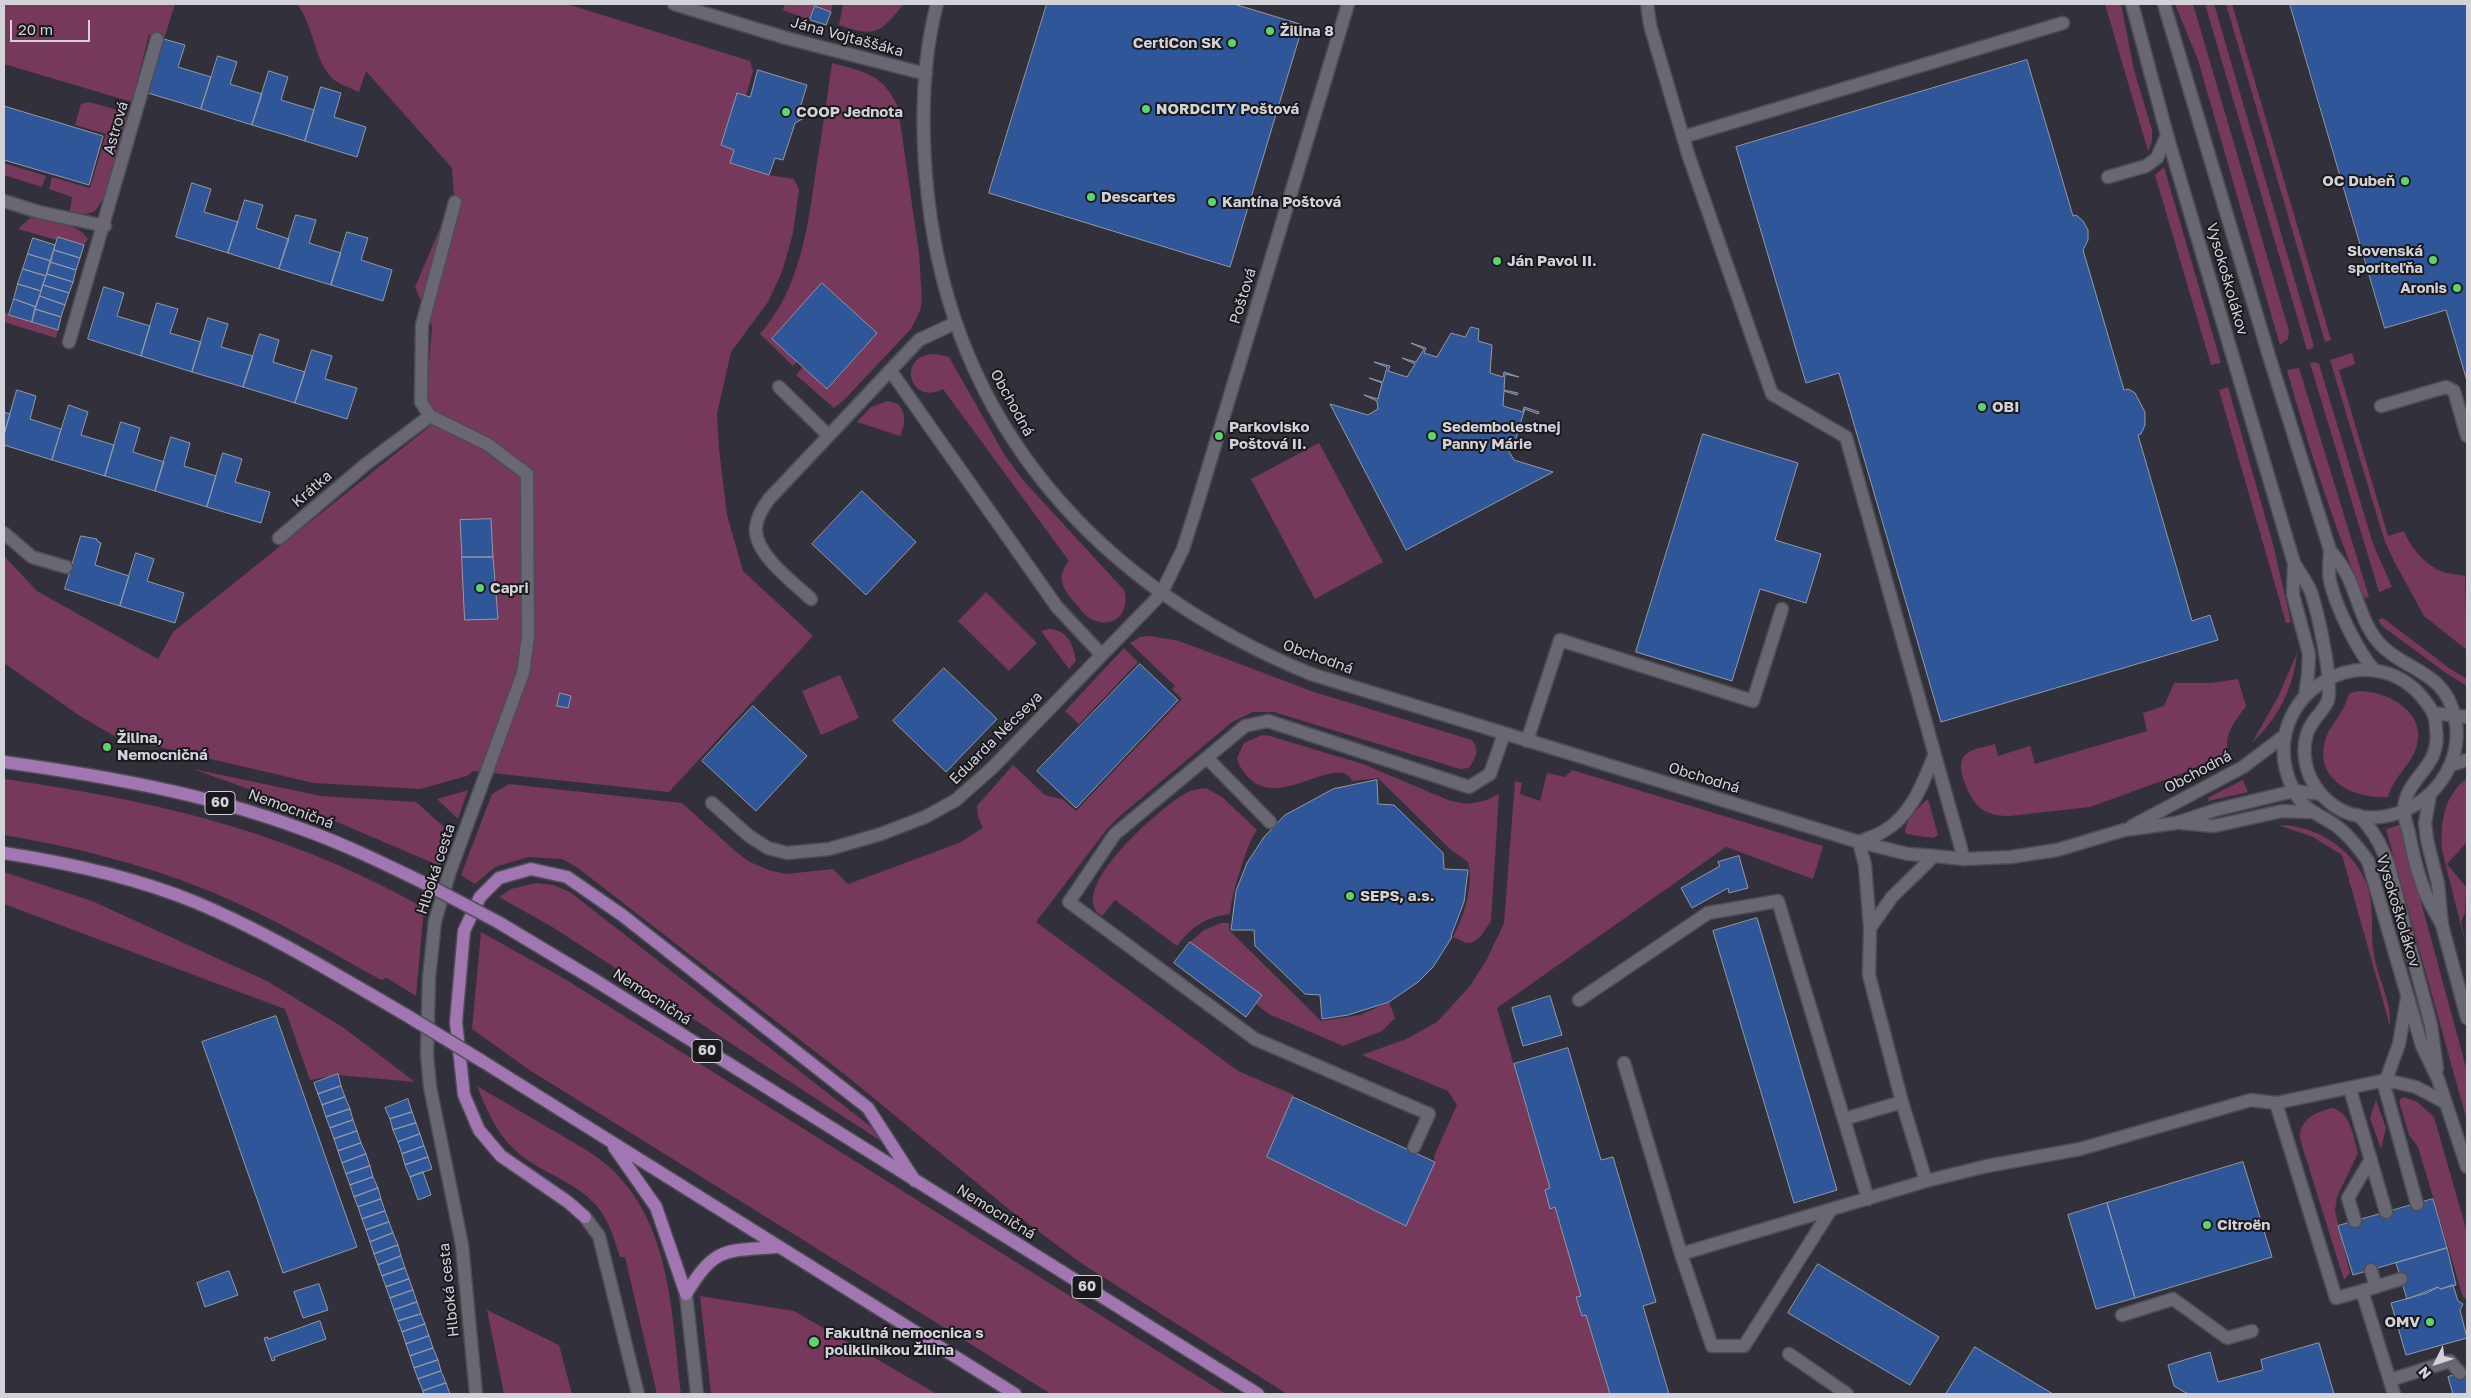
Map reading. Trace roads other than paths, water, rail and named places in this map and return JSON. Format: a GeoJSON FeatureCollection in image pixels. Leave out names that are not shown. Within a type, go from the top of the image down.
{"type":"FeatureCollection","features":[{"type":"Feature","properties":{"kind":"main road","name":"Nemocničná"},"geometry":{"type":"LineString","coordinates":[[4,762],[90,774],[159,788],[238,808],[309,832],[363,854],[424,883],[498,922],[593,979],[1258,1394]]}},
{"type":"Feature","properties":{"kind":"main road"},"geometry":{"type":"LineString","coordinates":[[4,853],[87,868],[194,902],[268,936],[406,1014],[776,1247],[1015,1394]]}},
{"type":"Feature","properties":{"kind":"main road"},"geometry":{"type":"LineString","coordinates":[[585,1217],[568,1202],[501,1156],[479,1130],[464,1095],[456,1022],[464,931],[480,898],[499,878],[531,869],[567,877],[622,915],[868,1108],[915,1181]]}},
{"type":"Feature","properties":{"kind":"main road"},"geometry":{"type":"LineString","coordinates":[[611,1142],[656,1207],[686,1294]]}},
{"type":"Feature","properties":{"kind":"main road"},"geometry":{"type":"LineString","coordinates":[[686,1294],[700,1272],[716,1256],[736,1250],[776,1247]]}},
{"type":"Feature","properties":{"kind":"street","name":"Jána Vojtaššáka"},"geometry":{"type":"LineString","coordinates":[[674,4],[786,38],[926,74]]}},
{"type":"Feature","properties":{"kind":"street","name":"Obchodná"},"geometry":{"type":"LineString","coordinates":[[937,4],[926,74],[924,163],[931,228],[940,274],[955,323],[988,399],[1015,444],[1044,484],[1073,518],[1104,548],[1162,594],[1231,638],[1293,667],[1504,734],[1859,842],[1908,854],[1964,859],[2011,856],[2057,850],[2124,830],[2176,823],[2216,810],[2294,791],[2321,794]]}},
{"type":"Feature","properties":{"kind":"street","name":"Poštová"},"geometry":{"type":"LineString","coordinates":[[1162,594],[1183,549],[1197,505],[1348,4]]}},
{"type":"Feature","properties":{"kind":"street"},"geometry":{"type":"LineString","coordinates":[[1647,4],[1650,25],[1683,137],[1772,394],[1846,437],[1964,859]]}},
{"type":"Feature","properties":{"kind":"street","name":"Vysokoškolákov"},"geometry":{"type":"LineString","coordinates":[[2132,4],[2168,135],[2294,563],[2310,591],[2328,677],[2328,700],[2312,722],[2306,736],[2304,750],[2309,776],[2321,794],[2338,807],[2358,815],[2387,816],[2404,812],[2430,795],[2442,782],[2451,765],[2461,717],[2436,683],[2419,669],[2397,658],[2381,646],[2362,618],[2347,575],[2330,550],[2269,356],[2164,4]]}},
{"type":"Feature","properties":{"kind":"street"},"geometry":{"type":"LineString","coordinates":[[1683,137],[2063,23]]}},
{"type":"Feature","properties":{"kind":"street","name":"Astrová"},"geometry":{"type":"LineString","coordinates":[[69,342],[157,39]]}},
{"type":"Feature","properties":{"kind":"street"},"geometry":{"type":"LineString","coordinates":[[2108,178],[2146,166],[2157,158],[2168,135]]}},
{"type":"Feature","properties":{"kind":"street"},"geometry":{"type":"LineString","coordinates":[[4,201],[39,212],[104,226]]}},
{"type":"Feature","properties":{"kind":"street"},"geometry":{"type":"LineString","coordinates":[[430,416],[422,402],[422,325],[455,202]]}},
{"type":"Feature","properties":{"kind":"street"},"geometry":{"type":"LineString","coordinates":[[811,599],[764,554],[756,528],[761,511],[769,499],[828,435],[919,340],[955,323]]}},
{"type":"Feature","properties":{"kind":"street"},"geometry":{"type":"LineString","coordinates":[[890,370],[1057,607],[1101,654]]}},
{"type":"Feature","properties":{"kind":"street"},"geometry":{"type":"LineString","coordinates":[[779,387],[828,435]]}},
{"type":"Feature","properties":{"kind":"street"},"geometry":{"type":"LineString","coordinates":[[2381,406],[2446,387],[2454,391],[2467,436]]}},
{"type":"Feature","properties":{"kind":"street","name":"Krátka"},"geometry":{"type":"LineString","coordinates":[[279,538],[366,464],[430,416]]}},
{"type":"Feature","properties":{"kind":"street","name":"Hlboká cesta"},"geometry":{"type":"LineString","coordinates":[[430,416],[488,444],[527,474],[528,637],[523,673],[449,874],[434,921],[429,978],[427,1055],[430,1087],[462,1245],[476,1394]]}},
{"type":"Feature","properties":{"kind":"street"},"geometry":{"type":"LineString","coordinates":[[4,532],[32,556],[66,567]]}},
{"type":"Feature","properties":{"kind":"street","name":"Vysokoškolákov"},"geometry":{"type":"LineString","coordinates":[[2330,550],[2330,580],[2362,656],[2374,670]]}},
{"type":"Feature","properties":{"kind":"street","name":"Vysokoškolákov"},"geometry":{"type":"LineString","coordinates":[[2294,563],[2293,595],[2308,654],[2305,696]]}},
{"type":"Feature","properties":{"kind":"street","name":"Eduarda Nécseya"},"geometry":{"type":"LineString","coordinates":[[712,803],[748,836],[768,848],[787,853],[829,849],[881,834],[926,817],[956,800],[992,768],[1101,654],[1162,594]]}},
{"type":"Feature","properties":{"kind":"street"},"geometry":{"type":"LineString","coordinates":[[1527,741],[1560,640],[1753,701],[1782,609]]}},
{"type":"Feature","properties":{"kind":"street","name":"Vysokoškolákov"},"geometry":{"type":"LineString","coordinates":[[2442,925],[2422,885],[2404,812],[2406,796],[2414,783],[2427,769],[2436,750],[2438,739],[2433,714],[2424,698],[2406,683],[2392,675],[2374,670],[2358,669],[2328,677],[2305,696],[2290,717],[2284,736],[2283,756],[2287,775],[2294,791],[2310,812],[2335,825],[2355,843],[2368,861],[2422,1046],[2438,1079],[2467,1167]]}},
{"type":"Feature","properties":{"kind":"street"},"geometry":{"type":"LineString","coordinates":[[2433,714],[2461,717]]}},
{"type":"Feature","properties":{"kind":"street"},"geometry":{"type":"LineString","coordinates":[[1414,1147],[1429,1114],[1255,1040],[1069,902],[1115,834],[1245,726],[1268,721],[1469,787],[1490,774],[1504,734]]}},
{"type":"Feature","properties":{"kind":"street","name":"Obchodná"},"geometry":{"type":"LineString","coordinates":[[2124,830],[2243,766],[2284,736]]}},
{"type":"Feature","properties":{"kind":"street"},"geometry":{"type":"LineString","coordinates":[[1926,1181],[1902,1102],[1868,975],[1870,928],[1865,865],[1859,842],[1886,831],[1904,813],[1919,792],[1934,756]]}},
{"type":"Feature","properties":{"kind":"street"},"geometry":{"type":"LineString","coordinates":[[1207,758],[1270,822]]}},
{"type":"Feature","properties":{"kind":"street"},"geometry":{"type":"LineString","coordinates":[[2451,765],[2467,760]]}},
{"type":"Feature","properties":{"kind":"street","name":"Vysokoškolákov"},"geometry":{"type":"LineString","coordinates":[[2430,795],[2425,824],[2438,884],[2442,925],[2467,1018]]}},
{"type":"Feature","properties":{"kind":"street","name":"Obchodná"},"geometry":{"type":"LineString","coordinates":[[2176,823],[2214,826],[2282,811],[2310,812]]}},
{"type":"Feature","properties":{"kind":"street","name":"Vysokoškolákov"},"geometry":{"type":"LineString","coordinates":[[2358,815],[2369,825],[2382,846],[2388,863],[2431,1025],[2438,1079]]}},
{"type":"Feature","properties":{"kind":"street"},"geometry":{"type":"LineString","coordinates":[[1870,928],[1892,897],[1934,856]]}},
{"type":"Feature","properties":{"kind":"street"},"geometry":{"type":"LineString","coordinates":[[1579,1000],[1708,913],[1778,901],[1868,1199]]}},
{"type":"Feature","properties":{"kind":"street"},"geometry":{"type":"LineString","coordinates":[[2408,998],[2399,1044],[2384,1080],[2417,1204]]}},
{"type":"Feature","properties":{"kind":"street"},"geometry":{"type":"LineString","coordinates":[[1624,1063],[1681,1254],[1712,1346],[1744,1346],[1830,1211]]}},
{"type":"Feature","properties":{"kind":"street"},"geometry":{"type":"LineString","coordinates":[[1681,1254],[1926,1181],[1987,1166],[2080,1149],[2250,1100],[2276,1103],[2350,1089],[2384,1080],[2416,1088],[2446,1103]]}},
{"type":"Feature","properties":{"kind":"street"},"geometry":{"type":"LineString","coordinates":[[2350,1089],[2386,1212]]}},
{"type":"Feature","properties":{"kind":"street"},"geometry":{"type":"LineString","coordinates":[[1844,1119],[1902,1102]]}},
{"type":"Feature","properties":{"kind":"street"},"geometry":{"type":"LineString","coordinates":[[2276,1103],[2336,1298],[2401,1279]]}},
{"type":"Feature","properties":{"kind":"street"},"geometry":{"type":"LineString","coordinates":[[2355,1222],[2348,1198],[2370,1159]]}},
{"type":"Feature","properties":{"kind":"street"},"geometry":{"type":"LineString","coordinates":[[585,1217],[599,1236],[638,1394]]}},
{"type":"Feature","properties":{"kind":"street"},"geometry":{"type":"LineString","coordinates":[[2371,1270],[2376,1287]]}},
{"type":"Feature","properties":{"kind":"street"},"geometry":{"type":"LineString","coordinates":[[2362,1291],[2394,1394]]}},
{"type":"Feature","properties":{"kind":"street"},"geometry":{"type":"LineString","coordinates":[[686,1294],[698,1394]]}},
{"type":"Feature","properties":{"kind":"street"},"geometry":{"type":"LineString","coordinates":[[2122,1315],[2173,1299],[2227,1338],[2252,1331]]}},
{"type":"Feature","properties":{"kind":"street"},"geometry":{"type":"LineString","coordinates":[[1789,1354],[1834,1391],[1847,1394]]}},
{"type":"Feature","properties":{"kind":"street"},"geometry":{"type":"LineString","coordinates":[[2390,1380],[2450,1361],[2460,1373]]}},
{"type":"Feature","properties":{"kind":"place","name":"Žilina 8"},"geometry":{"type":"Point","coordinates":[1270,31]}},
{"type":"Feature","properties":{"kind":"place","name":"CertiCon SK"},"geometry":{"type":"Point","coordinates":[1232,43]}},
{"type":"Feature","properties":{"kind":"place","name":"NORDCITY Poštová"},"geometry":{"type":"Point","coordinates":[1146,109]}},
{"type":"Feature","properties":{"kind":"place","name":"COOP Jednota"},"geometry":{"type":"Point","coordinates":[786,112]}},
{"type":"Feature","properties":{"kind":"place","name":"OC Dubeň"},"geometry":{"type":"Point","coordinates":[2405,181]}},
{"type":"Feature","properties":{"kind":"place","name":"Descartes"},"geometry":{"type":"Point","coordinates":[1091,197]}},
{"type":"Feature","properties":{"kind":"place","name":"Kantína Poštová"},"geometry":{"type":"Point","coordinates":[1212,202]}},
{"type":"Feature","properties":{"kind":"place","name":"Slovenská sporiteľňa"},"geometry":{"type":"Point","coordinates":[2433,260]}},
{"type":"Feature","properties":{"kind":"place","name":"Ján Pavol II."},"geometry":{"type":"Point","coordinates":[1497,261]}},
{"type":"Feature","properties":{"kind":"place","name":"Aronis"},"geometry":{"type":"Point","coordinates":[2457,288]}},
{"type":"Feature","properties":{"kind":"place","name":"OBI"},"geometry":{"type":"Point","coordinates":[1982,407]}},
{"type":"Feature","properties":{"kind":"place","name":"Parkovisko Poštová II."},"geometry":{"type":"Point","coordinates":[1219,436]}},
{"type":"Feature","properties":{"kind":"place","name":"Sedembolestnej Panny Márie"},"geometry":{"type":"Point","coordinates":[1432,436]}},
{"type":"Feature","properties":{"kind":"place","name":"Capri"},"geometry":{"type":"Point","coordinates":[480,588]}},
{"type":"Feature","properties":{"kind":"place","name":"Žilina, Nemocničná"},"geometry":{"type":"Point","coordinates":[107,747]}},
{"type":"Feature","properties":{"kind":"place","name":"SEPS, a.s."},"geometry":{"type":"Point","coordinates":[1350,896]}},
{"type":"Feature","properties":{"kind":"place","name":"Citroën"},"geometry":{"type":"Point","coordinates":[2207,1225]}},
{"type":"Feature","properties":{"kind":"place","name":"OMV"},"geometry":{"type":"Point","coordinates":[2430,1322]}},
{"type":"Feature","properties":{"kind":"place","name":"Fakultná nemocnica s poliklinikou Žilina"},"geometry":{"type":"Point","coordinates":[814,1342]}}]}
